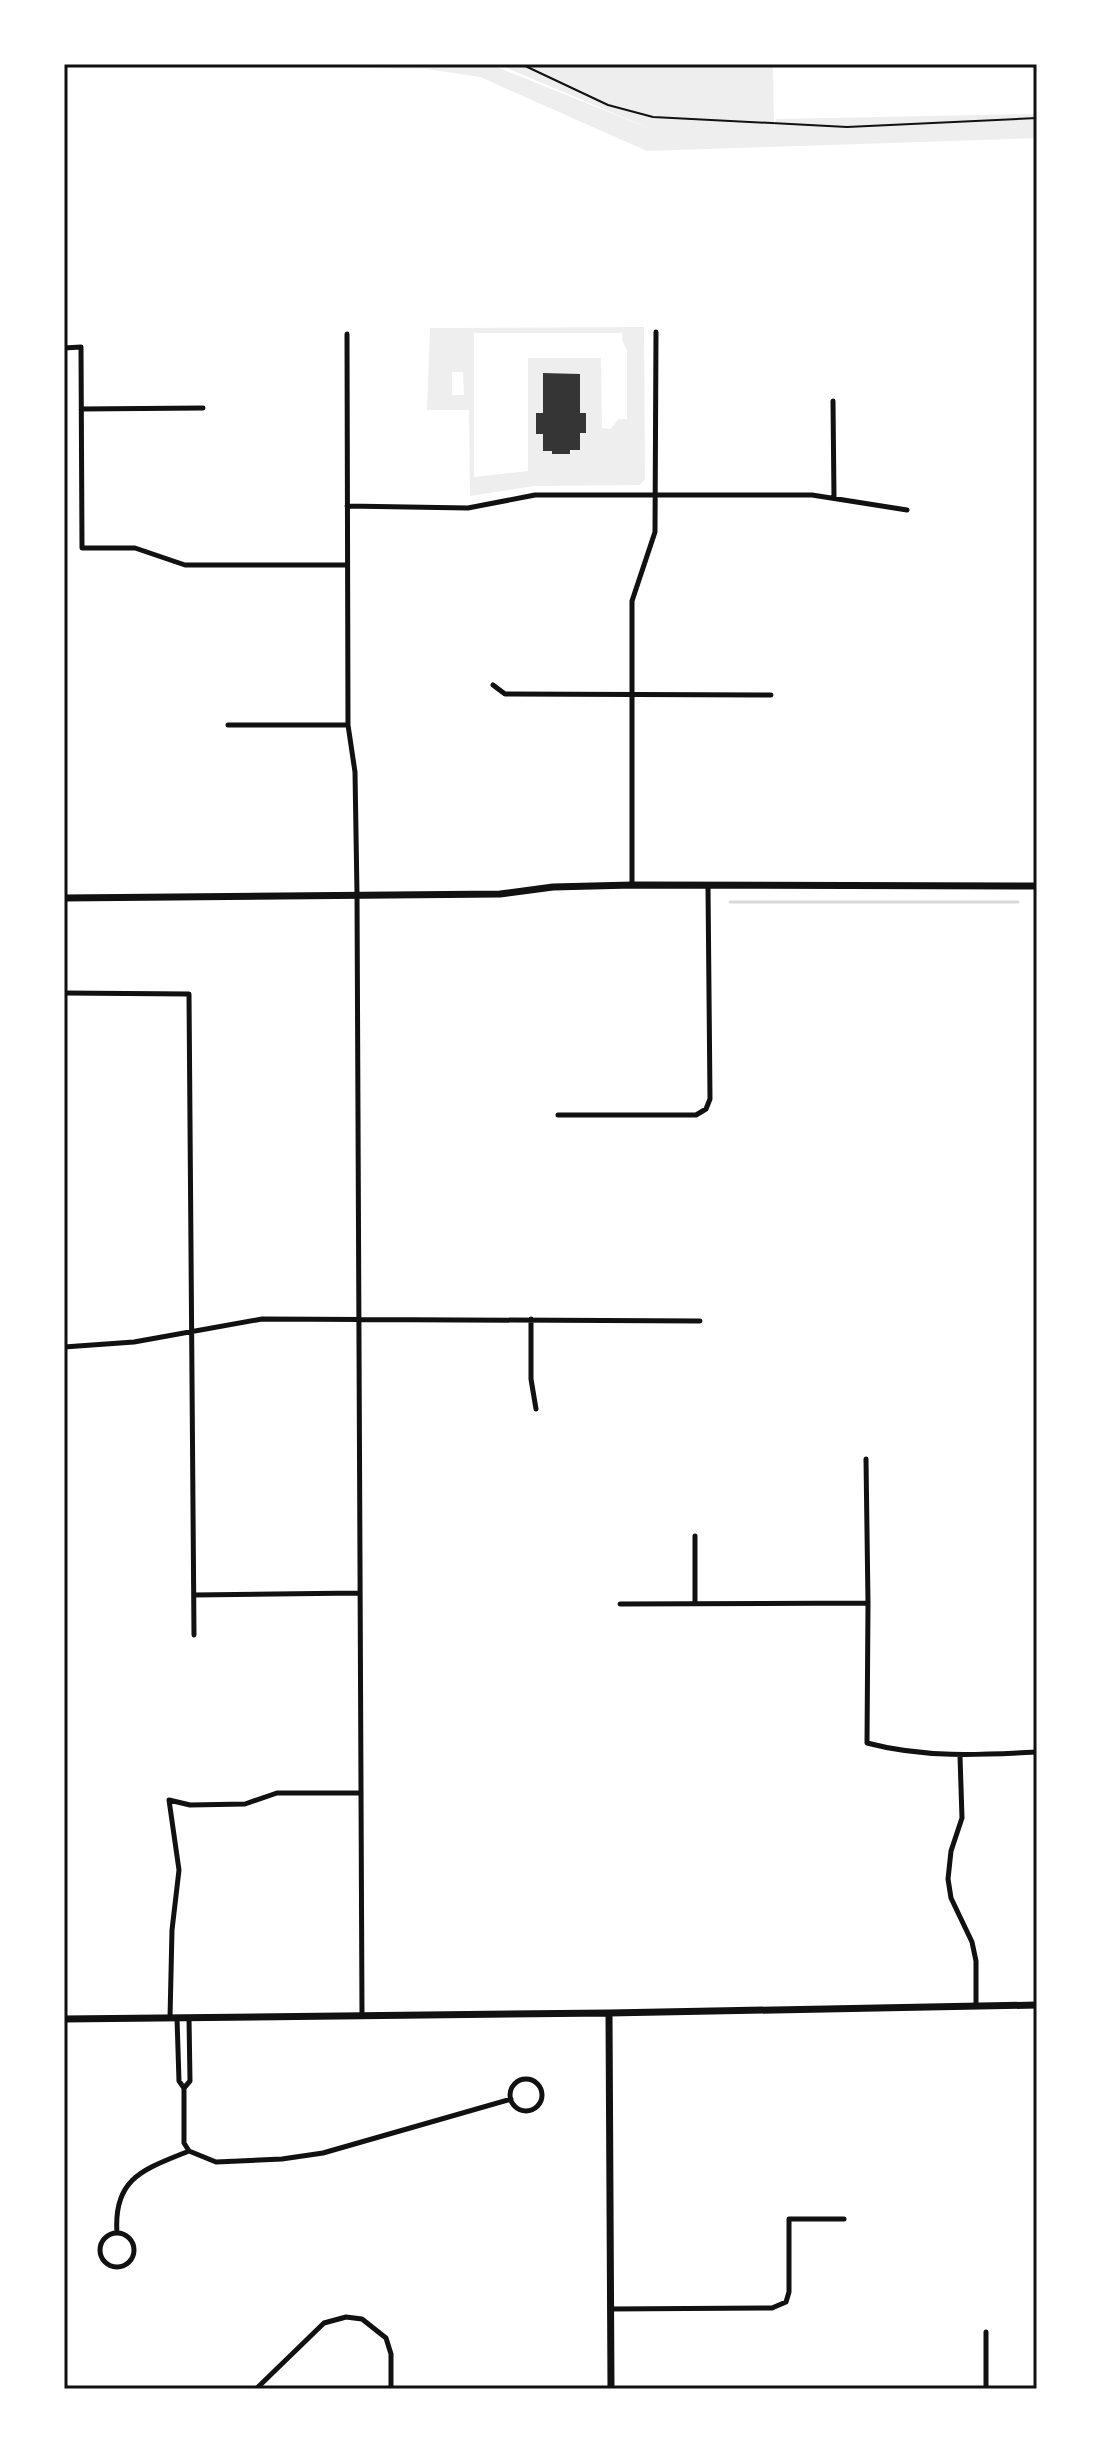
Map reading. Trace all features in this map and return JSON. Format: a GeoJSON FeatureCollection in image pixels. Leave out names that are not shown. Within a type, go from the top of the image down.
{"type":"FeatureCollection","features":[{"type":"Feature","properties":{"kind":"street"},"geometry":{"type":"LineString","coordinates":[[632,885],[632,601],[655,532],[656,332]]}},
{"type":"Feature","properties":{"kind":"street"},"geometry":{"type":"LineString","coordinates":[[347,334],[348,725],[355,772],[357,894],[362,2015]]}},
{"type":"Feature","properties":{"kind":"street"},"geometry":{"type":"LineString","coordinates":[[64,348],[81,347],[82,548],[135,548],[185,565],[347,565]]}},
{"type":"Feature","properties":{"kind":"street"},"geometry":{"type":"LineString","coordinates":[[833,401],[834,498]]}},
{"type":"Feature","properties":{"kind":"street"},"geometry":{"type":"LineString","coordinates":[[81,409],[203,408]]}},
{"type":"Feature","properties":{"kind":"street"},"geometry":{"type":"LineString","coordinates":[[347,506],[468,508],[535,495],[812,495],[907,510]]}},
{"type":"Feature","properties":{"kind":"street"},"geometry":{"type":"LineString","coordinates":[[493,685],[505,694],[771,695]]}},
{"type":"Feature","properties":{"kind":"street"},"geometry":{"type":"LineString","coordinates":[[228,725],[348,725]]}},
{"type":"Feature","properties":{"kind":"street"},"geometry":{"type":"LineString","coordinates":[[64,898],[500,894],[553,887],[632,885],[1037,886]]}},
{"type":"Feature","properties":{"kind":"street"},"geometry":{"type":"LineString","coordinates":[[558,1115],[696,1115],[706,1109],[710,1099],[708,886]]}},
{"type":"Feature","properties":{"kind":"street"},"geometry":{"type":"LineString","coordinates":[[64,993],[189,994],[194,1635]]}},
{"type":"Feature","properties":{"kind":"street"},"geometry":{"type":"LineString","coordinates":[[64,1347],[123,1344],[262,1319],[700,1321]]}},
{"type":"Feature","properties":{"kind":"street"},"geometry":{"type":"LineString","coordinates":[[531,1319],[531,1379],[536,1409]]}},
{"type":"Feature","properties":{"kind":"street"},"geometry":{"type":"LineString","coordinates":[[866,1459],[867,1743],[891,1749],[960,1756],[1037,1752]]}},
{"type":"Feature","properties":{"kind":"street"},"geometry":{"type":"LineString","coordinates":[[695,1536],[695,1603]]}},
{"type":"Feature","properties":{"kind":"street"},"geometry":{"type":"LineString","coordinates":[[194,1595],[359,1593]]}},
{"type":"Feature","properties":{"kind":"street"},"geometry":{"type":"LineString","coordinates":[[620,1604],[868,1603]]}},
{"type":"Feature","properties":{"kind":"street"},"geometry":{"type":"LineString","coordinates":[[960,1756],[962,1818],[951,1851],[948,1879],[951,1898],[972,1942],[976,1961],[976,2005]]}},
{"type":"Feature","properties":{"kind":"street"},"geometry":{"type":"LineString","coordinates":[[360,1793],[277,1793],[245,1804],[190,1805],[169,1800],[179,1870],[172,1930],[174,2018],[179,2081],[184,2088],[184,2143],[189,2151],[216,2162],[282,2159],[323,2153],[511,2099]]}},
{"type":"Feature","properties":{"kind":"street"},"geometry":{"type":"LineString","coordinates":[[64,2019],[1037,2005]]}},
{"type":"Feature","properties":{"kind":"street"},"geometry":{"type":"LineString","coordinates":[[609,2013],[611,2389]]}},
{"type":"Feature","properties":{"kind":"street"},"geometry":{"type":"LineString","coordinates":[[184,2088],[190,2081],[189,2018]]}},
{"type":"Feature","properties":{"kind":"street"},"geometry":{"type":"LineString","coordinates":[[523,2079],[537,2083],[542,2092],[536,2106],[527,2110],[517,2107],[511,2099],[514,2084],[523,2079]]}},
{"type":"Feature","properties":{"kind":"street"},"geometry":{"type":"LineString","coordinates":[[117,2233],[119,2202],[127,2184],[149,2168],[189,2151]]}},
{"type":"Feature","properties":{"kind":"street"},"geometry":{"type":"LineString","coordinates":[[610,2309],[772,2308],[786,2302],[789,2292],[789,2219],[844,2219]]}},
{"type":"Feature","properties":{"kind":"street"},"geometry":{"type":"LineString","coordinates":[[117,2233],[129,2237],[135,2253],[129,2264],[117,2268],[107,2264],[100,2250],[107,2236],[117,2233]]}},
{"type":"Feature","properties":{"kind":"street"},"geometry":{"type":"LineString","coordinates":[[256,2389],[324,2323],[346,2317],[362,2319],[386,2338],[391,2354],[391,2389]]}},
{"type":"Feature","properties":{"kind":"street"},"geometry":{"type":"LineString","coordinates":[[986,2332],[986,2389]]}},
{"type":"Feature","properties":{"kind":"path"},"geometry":{"type":"LineString","coordinates":[[521,64],[608,105],[653,117],[830,127],[1037,118]]}},
{"type":"Feature","properties":{"kind":"shaded area"},"geometry":{"type":"Polygon","coordinates":[[[342,64],[475,64],[499,68],[653,130],[493,64],[773,64],[774,129],[776,119],[1037,114],[1037,138],[647,151],[480,77],[427,69],[359,68],[342,64]]]}},
{"type":"Feature","properties":{"kind":"shaded area"},"geometry":{"type":"Polygon","coordinates":[[[644,327],[645,479],[640,485],[534,486],[470,496],[469,410],[427,410],[430,328],[644,327]],[[474,333],[474,477],[528,471],[528,358],[601,358],[602,428],[610,429],[619,419],[627,419],[627,350],[622,333],[474,333]],[[452,372],[452,395],[464,395],[463,372],[452,372]],[[543,373],[543,413],[536,413],[536,433],[543,434],[543,451],[570,454],[580,433],[586,433],[586,413],[580,413],[580,374],[543,373]]]}},
{"type":"Feature","properties":{"kind":"building"},"geometry":{"type":"Polygon","coordinates":[[[543,373],[580,374],[580,413],[586,413],[586,433],[580,433],[580,450],[570,450],[570,454],[543,451],[543,434],[536,434],[536,413],[543,413],[543,373]]]}},
{"type":"Feature","properties":{"kind":"waterway"},"geometry":{"type":"LineString","coordinates":[[730,902],[1018,902]]}}]}
